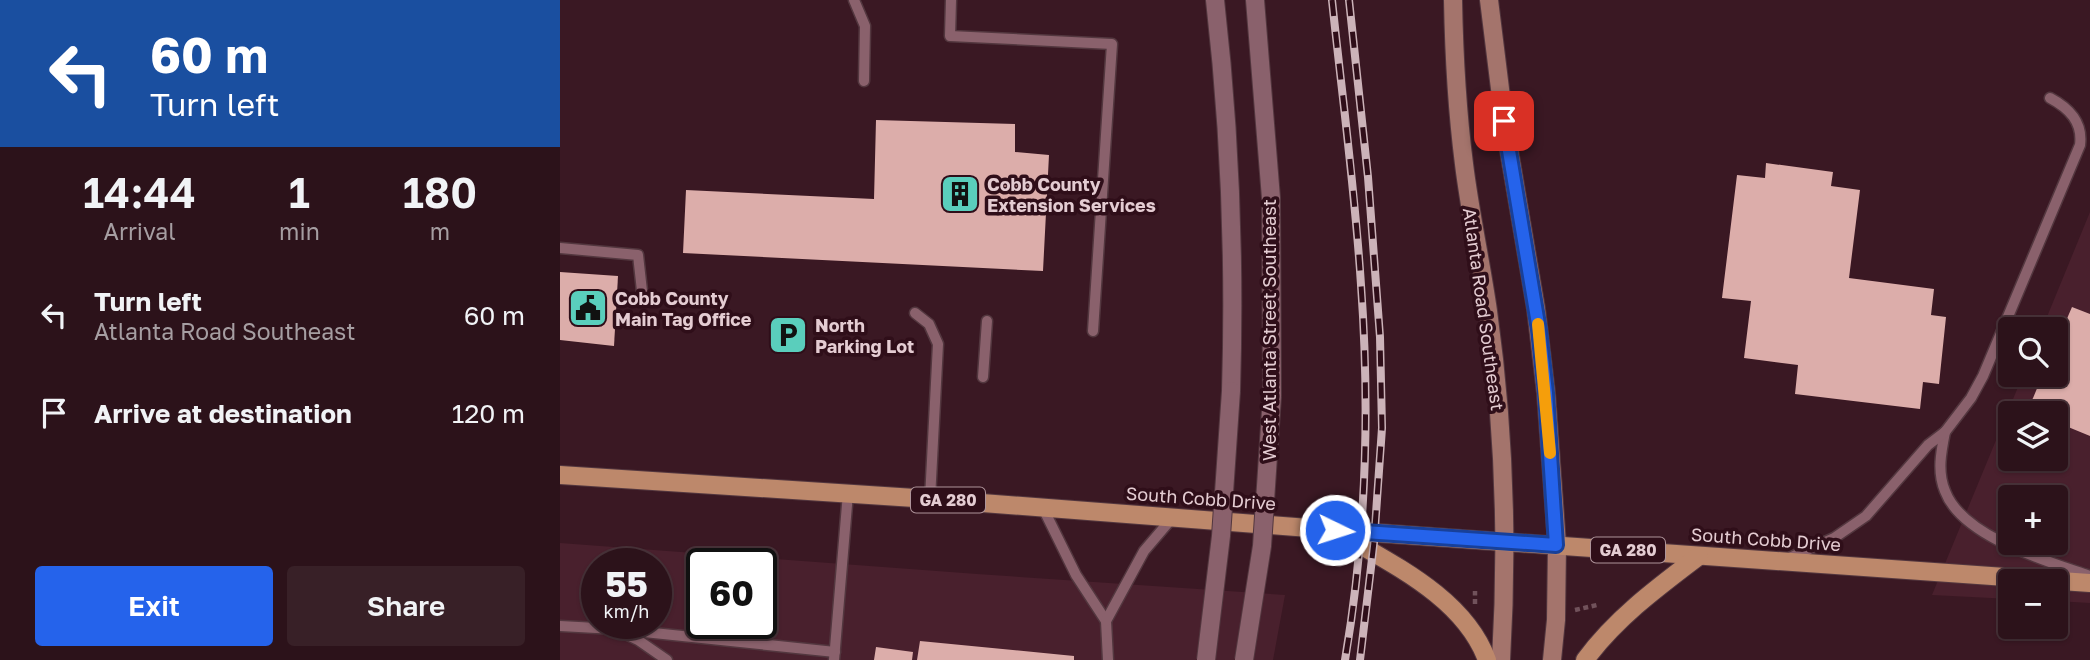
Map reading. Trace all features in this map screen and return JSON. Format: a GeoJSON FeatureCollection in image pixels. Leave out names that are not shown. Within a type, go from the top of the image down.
{"type":"FeatureCollection","features":[{"type":"Feature","properties":{"kind":"main road","name":"Atlanta Road Southeast"},"geometry":{"type":"LineString","coordinates":[[1453,0],[1454,55],[1464,164],[1488,310],[1497,395],[1504,541],[1501,660]]}},
{"type":"Feature","properties":{"kind":"main road"},"geometry":{"type":"LineString","coordinates":[[1489,0],[1504,121],[1538,321],[1546,393],[1556,545],[1556,620],[1552,660]]}},
{"type":"Feature","properties":{"kind":"main road","name":"South Cobb Drive"},"geometry":{"type":"LineString","coordinates":[[560,475],[930,499],[2090,583]]}},
{"type":"Feature","properties":{"kind":"main road"},"geometry":{"type":"LineString","coordinates":[[1335,530],[1435,594],[1467,624],[1487,660]]}},
{"type":"Feature","properties":{"kind":"main road"},"geometry":{"type":"LineString","coordinates":[[1585,660],[1629,612],[1699,556]]}},
{"type":"Feature","properties":{"kind":"street","name":"West Atlanta Street Southeast"},"geometry":{"type":"LineString","coordinates":[[1206,660],[1221,536],[1231,391],[1233,299],[1223,69],[1215,0]]}},
{"type":"Feature","properties":{"kind":"street","name":"West Atlanta Street Southeast"},"geometry":{"type":"LineString","coordinates":[[1244,660],[1262,546],[1272,396],[1271,198],[1255,0]]}},
{"type":"Feature","properties":{"kind":"lane"},"geometry":{"type":"LineString","coordinates":[[855,0],[865,26],[864,81]]}},
{"type":"Feature","properties":{"kind":"lane"},"geometry":{"type":"LineString","coordinates":[[951,0],[950,36],[1112,44],[1093,331]]}},
{"type":"Feature","properties":{"kind":"lane"},"geometry":{"type":"LineString","coordinates":[[1781,561],[1823,544],[1866,516],[1928,445],[1945,432],[1971,398],[1983,376],[2080,145],[2079,126],[2074,117],[2063,104],[2050,98]]}},
{"type":"Feature","properties":{"kind":"lane"},"geometry":{"type":"LineString","coordinates":[[560,248],[638,255],[642,290]]}},
{"type":"Feature","properties":{"kind":"lane"},"geometry":{"type":"LineString","coordinates":[[915,313],[925,319],[937,338],[938,349],[930,499]]}},
{"type":"Feature","properties":{"kind":"lane"},"geometry":{"type":"LineString","coordinates":[[983,377],[987,321]]}},
{"type":"Feature","properties":{"kind":"lane"},"geometry":{"type":"LineString","coordinates":[[1945,432],[1940,461],[1941,477],[1950,502],[1958,512],[1986,533],[2018,550],[2090,576]]}},
{"type":"Feature","properties":{"kind":"lane"},"geometry":{"type":"LineString","coordinates":[[672,636],[834,656],[848,494]]}},
{"type":"Feature","properties":{"kind":"lane"},"geometry":{"type":"LineString","coordinates":[[1043,508],[1076,575],[1105,621],[1108,660]]}},
{"type":"Feature","properties":{"kind":"lane"},"geometry":{"type":"LineString","coordinates":[[1105,621],[1144,551],[1173,517]]}},
{"type":"Feature","properties":{"kind":"lane"},"geometry":{"type":"LineString","coordinates":[[560,626],[581,627]]}},
{"type":"Feature","properties":{"kind":"lane"},"geometry":{"type":"LineString","coordinates":[[636,639],[667,660]]}},
{"type":"Feature","properties":{"kind":"path"},"geometry":{"type":"LineString","coordinates":[[1570,610],[1598,606]]}},
{"type":"Feature","properties":{"kind":"shaded area"},"geometry":{"type":"Polygon","coordinates":[[[2090,212],[2090,603],[2068,602],[2068,569],[1998,569],[1998,598],[1932,595],[1998,435],[1998,471],[2068,471],[2068,401],[2012,401],[2018,387],[2068,387],[2068,317],[2047,317],[2090,212]]]}},
{"type":"Feature","properties":{"kind":"shaded area"},"geometry":{"type":"Polygon","coordinates":[[[560,543],[627,548],[581,548],[581,639],[672,639],[672,551],[686,552],[686,639],[777,639],[777,559],[1285,595],[1273,660],[560,660],[560,543]]]}},
{"type":"Feature","properties":{"kind":"building","name":"Cobb County Extension Services"},"geometry":{"type":"Polygon","coordinates":[[[876,120],[1015,124],[1015,152],[1049,155],[1043,271],[683,253],[686,190],[874,199],[876,120]]]}},
{"type":"Feature","properties":{"kind":"building"},"geometry":{"type":"Polygon","coordinates":[[[1766,163],[1833,172],[1831,186],[1860,190],[1849,278],[1934,289],[1931,315],[1946,317],[1939,384],[1923,382],[1920,409],[1795,394],[1798,365],[1744,358],[1751,301],[1722,298],[1737,175],[1765,178],[1766,163]]]}},
{"type":"Feature","properties":{"kind":"building","name":"Cobb County Main Tag Office"},"geometry":{"type":"Polygon","coordinates":[[[560,272],[618,276],[614,346],[560,340],[560,272]]]}},
{"type":"Feature","properties":{"kind":"building"},"geometry":{"type":"Polygon","coordinates":[[[2072,307],[2090,314],[2090,436],[2068,427],[2068,401],[2032,401],[2038,387],[2068,387],[2068,317],[2072,307]]]}},
{"type":"Feature","properties":{"kind":"building"},"geometry":{"type":"Polygon","coordinates":[[[920,641],[1074,656],[1074,660],[917,660],[920,641]]]}},
{"type":"Feature","properties":{"kind":"building"},"geometry":{"type":"Polygon","coordinates":[[[876,647],[913,652],[912,660],[874,660],[876,647]]]}},
{"type":"Feature","properties":{"kind":"railway"},"geometry":{"type":"LineString","coordinates":[[1332,0],[1355,214],[1365,379],[1362,520],[1345,660]]}},
{"type":"Feature","properties":{"kind":"railway"},"geometry":{"type":"LineString","coordinates":[[1349,0],[1368,177],[1380,337],[1382,428],[1374,542],[1360,660]]}},
{"type":"Feature","properties":{"kind":"slow traffic"},"geometry":{"type":"LineString","coordinates":[[1538,324],[1550,453]]}},
{"type":"Feature","properties":{"kind":"place","name":"Cobb County Extension Services"},"geometry":{"type":"Point","coordinates":[960,194]}},
{"type":"Feature","properties":{"kind":"place","name":"Cobb County Main Tag Office"},"geometry":{"type":"Point","coordinates":[588,308]}},
{"type":"Feature","properties":{"kind":"place","name":"North Parking Lot"},"geometry":{"type":"Point","coordinates":[788,335]}},
{"type":"Feature","properties":{"kind":"route"},"geometry":{"type":"LineString","coordinates":[[1335,530],[1556,545],[1539,330],[1504,121]]}}]}
